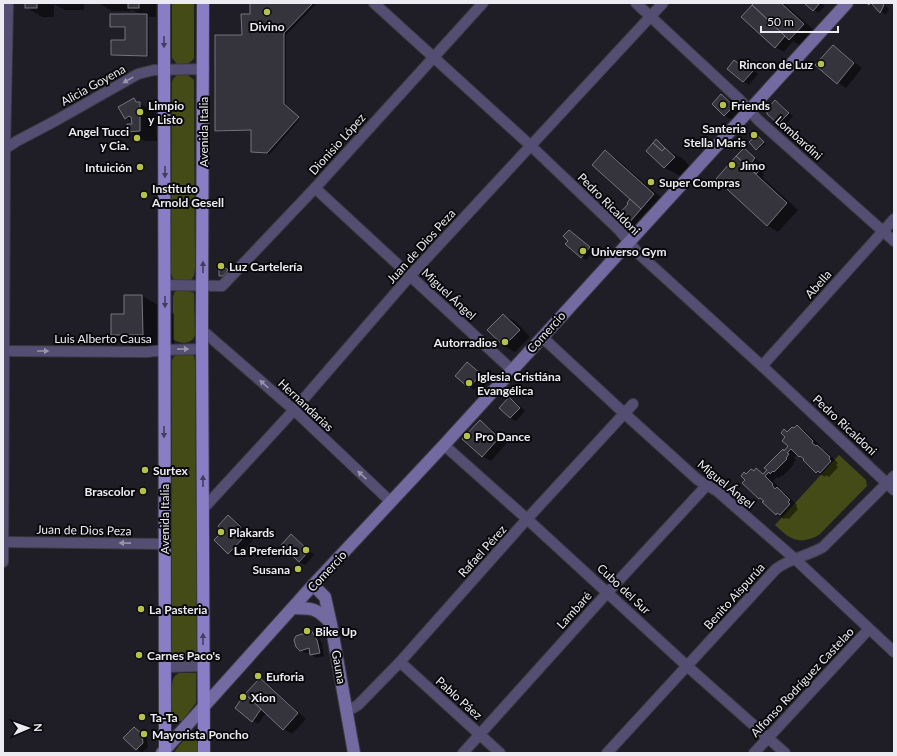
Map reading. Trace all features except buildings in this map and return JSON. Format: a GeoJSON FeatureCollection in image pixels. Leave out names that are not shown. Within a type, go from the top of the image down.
{"type":"FeatureCollection","features":[{"type":"Feature","properties":{"kind":"main road","name":"Avenida Italia"},"geometry":{"type":"LineString","coordinates":[[164,3],[164,752]]}},
{"type":"Feature","properties":{"kind":"main road","name":"Avenida Italia"},"geometry":{"type":"LineString","coordinates":[[203,3],[202,349],[204,753]]}},
{"type":"Feature","properties":{"kind":"street"},"geometry":{"type":"LineString","coordinates":[[3,562],[4,149],[8,3]]}},
{"type":"Feature","properties":{"kind":"street","name":"Pedro Ricaldoni"},"geometry":{"type":"LineString","coordinates":[[374,3],[531,146],[619,230],[638,253],[892,483]]}},
{"type":"Feature","properties":{"kind":"street","name":"Dionisio López"},"geometry":{"type":"LineString","coordinates":[[202,286],[222,286],[315,188],[483,3]]}},
{"type":"Feature","properties":{"kind":"street","name":"Lombardini"},"geometry":{"type":"LineString","coordinates":[[636,3],[758,120],[894,241]]}},
{"type":"Feature","properties":{"kind":"street","name":"Juan de Dios Peza"},"geometry":{"type":"LineString","coordinates":[[203,509],[294,410],[410,276],[663,3]]}},
{"type":"Feature","properties":{"kind":"street","name":"Comercio"},"geometry":{"type":"LineString","coordinates":[[164,752],[313,585],[444,445],[847,3]]}},
{"type":"Feature","properties":{"kind":"street","name":"Alicia Goyena"},"geometry":{"type":"LineString","coordinates":[[4,149],[17,140],[55,121],[138,74],[164,70],[204,69]]}},
{"type":"Feature","properties":{"kind":"street","name":"Miguel Ángel"},"geometry":{"type":"LineString","coordinates":[[315,188],[512,370]]}},
{"type":"Feature","properties":{"kind":"street","name":"Abella"},"geometry":{"type":"LineString","coordinates":[[762,366],[894,219]]}},
{"type":"Feature","properties":{"kind":"street"},"geometry":{"type":"LineString","coordinates":[[165,285],[202,286]]}},
{"type":"Feature","properties":{"kind":"street","name":"Hernandarias"},"geometry":{"type":"LineString","coordinates":[[202,330],[294,410],[391,502]]}},
{"type":"Feature","properties":{"kind":"street","name":"Miguel Ángel"},"geometry":{"type":"LineString","coordinates":[[542,337],[698,480],[717,491],[795,559],[894,652]]}},
{"type":"Feature","properties":{"kind":"street","name":"Luis Alberto Causa"},"geometry":{"type":"LineString","coordinates":[[4,351],[147,352],[202,349]]}},
{"type":"Feature","properties":{"kind":"street","name":"Rafael Pérez"},"geometry":{"type":"LineString","coordinates":[[346,709],[353,708],[358,705],[400,662],[527,519],[633,404]]}},
{"type":"Feature","properties":{"kind":"street","name":"Cubo del Sur"},"geometry":{"type":"LineString","coordinates":[[444,445],[785,753]]}},
{"type":"Feature","properties":{"kind":"street","name":"Benito Aispurúa"},"geometry":{"type":"LineString","coordinates":[[607,753],[776,569],[787,562],[817,551],[823,547],[892,483]]}},
{"type":"Feature","properties":{"kind":"street","name":"Lambaré"},"geometry":{"type":"LineString","coordinates":[[463,753],[707,485]]}},
{"type":"Feature","properties":{"kind":"street","name":"Juan de Dios Peza"},"geometry":{"type":"LineString","coordinates":[[3,542],[164,544]]}},
{"type":"Feature","properties":{"kind":"street","name":"Gauna"},"geometry":{"type":"LineString","coordinates":[[313,585],[325,597],[354,753]]}},
{"type":"Feature","properties":{"kind":"street"},"geometry":{"type":"LineString","coordinates":[[293,608],[314,609],[324,615],[331,624]]}},
{"type":"Feature","properties":{"kind":"street","name":"Alfonso Rodríguez Castelao"},"geometry":{"type":"LineString","coordinates":[[754,753],[869,629]]}},
{"type":"Feature","properties":{"kind":"street","name":"Pablo Páez"},"geometry":{"type":"LineString","coordinates":[[400,662],[500,753]]}},
{"type":"Feature","properties":{"kind":"street"},"geometry":{"type":"LineString","coordinates":[[165,667],[204,666]]}},
{"type":"Feature","properties":{"kind":"green space"},"geometry":{"type":"Polygon","coordinates":[[[172,3],[194,3],[194,58],[187,64],[177,64],[172,58],[172,3]]]}},
{"type":"Feature","properties":{"kind":"green space"},"geometry":{"type":"Polygon","coordinates":[[[177,75],[188,75],[194,80],[195,268],[192,279],[187,281],[175,281],[171,273],[172,82],[177,75]]]}},
{"type":"Feature","properties":{"kind":"green space"},"geometry":{"type":"Polygon","coordinates":[[[176,291],[189,291],[194,293],[195,335],[192,340],[186,343],[173,339],[173,297],[176,291]]]}},
{"type":"Feature","properties":{"kind":"green space"},"geometry":{"type":"Polygon","coordinates":[[[192,354],[195,361],[197,657],[195,659],[174,659],[172,658],[172,360],[175,355],[192,354]]]}},
{"type":"Feature","properties":{"kind":"green space"},"geometry":{"type":"Polygon","coordinates":[[[839,455],[866,480],[867,486],[819,535],[805,540],[800,540],[785,534],[775,525],[839,455]]]}},
{"type":"Feature","properties":{"kind":"green space"},"geometry":{"type":"Polygon","coordinates":[[[179,673],[196,673],[196,703],[182,721],[177,721],[174,718],[172,705],[172,683],[173,679],[179,673]]]}},
{"type":"Feature","properties":{"kind":"green space"},"geometry":{"type":"Polygon","coordinates":[[[193,737],[197,741],[197,753],[174,753],[183,741],[193,737]]]}},
{"type":"Feature","properties":{"kind":"place","name":"Divino"},"geometry":{"type":"Point","coordinates":[267,12]}},
{"type":"Feature","properties":{"kind":"place","name":"Rincon de Luz"},"geometry":{"type":"Point","coordinates":[821,64]}},
{"type":"Feature","properties":{"kind":"place","name":"Friends"},"geometry":{"type":"Point","coordinates":[723,105]}},
{"type":"Feature","properties":{"kind":"place","name":"Limpio y Listo"},"geometry":{"type":"Point","coordinates":[140,112]}},
{"type":"Feature","properties":{"kind":"place","name":"Santeria Stella Maris"},"geometry":{"type":"Point","coordinates":[754,135]}},
{"type":"Feature","properties":{"kind":"place","name":"Angel Tucci y Cia."},"geometry":{"type":"Point","coordinates":[137,138]}},
{"type":"Feature","properties":{"kind":"place","name":"Jimo"},"geometry":{"type":"Point","coordinates":[732,165]}},
{"type":"Feature","properties":{"kind":"place","name":"Intuición"},"geometry":{"type":"Point","coordinates":[140,167]}},
{"type":"Feature","properties":{"kind":"place","name":"Super Compras"},"geometry":{"type":"Point","coordinates":[651,182]}},
{"type":"Feature","properties":{"kind":"place","name":"Instituto Arnold Gesell"},"geometry":{"type":"Point","coordinates":[144,195]}},
{"type":"Feature","properties":{"kind":"place","name":"Universo Gym"},"geometry":{"type":"Point","coordinates":[583,251]}},
{"type":"Feature","properties":{"kind":"place","name":"Luz Cartelería"},"geometry":{"type":"Point","coordinates":[221,266]}},
{"type":"Feature","properties":{"kind":"place","name":"Autorradios"},"geometry":{"type":"Point","coordinates":[505,342]}},
{"type":"Feature","properties":{"kind":"place","name":"Iglesia Cristiána Evangélica"},"geometry":{"type":"Point","coordinates":[469,383]}},
{"type":"Feature","properties":{"kind":"place","name":"Pro Dance"},"geometry":{"type":"Point","coordinates":[467,436]}},
{"type":"Feature","properties":{"kind":"place","name":"Surtex"},"geometry":{"type":"Point","coordinates":[145,470]}},
{"type":"Feature","properties":{"kind":"place","name":"Brascolor"},"geometry":{"type":"Point","coordinates":[143,491]}},
{"type":"Feature","properties":{"kind":"place","name":"Plakards"},"geometry":{"type":"Point","coordinates":[221,532]}},
{"type":"Feature","properties":{"kind":"place","name":"La Preferida"},"geometry":{"type":"Point","coordinates":[306,550]}},
{"type":"Feature","properties":{"kind":"place","name":"Susana"},"geometry":{"type":"Point","coordinates":[298,569]}},
{"type":"Feature","properties":{"kind":"place","name":"La Pasteria"},"geometry":{"type":"Point","coordinates":[141,609]}},
{"type":"Feature","properties":{"kind":"place","name":"Bike Up"},"geometry":{"type":"Point","coordinates":[307,631]}},
{"type":"Feature","properties":{"kind":"place","name":"Carnes Paco's"},"geometry":{"type":"Point","coordinates":[139,655]}},
{"type":"Feature","properties":{"kind":"place","name":"Euforia"},"geometry":{"type":"Point","coordinates":[258,676]}},
{"type":"Feature","properties":{"kind":"place","name":"Xion"},"geometry":{"type":"Point","coordinates":[243,697]}},
{"type":"Feature","properties":{"kind":"place","name":"Ta-Ta"},"geometry":{"type":"Point","coordinates":[142,717]}},
{"type":"Feature","properties":{"kind":"place","name":"Mayorista Poncho"},"geometry":{"type":"Point","coordinates":[144,734]}}]}
